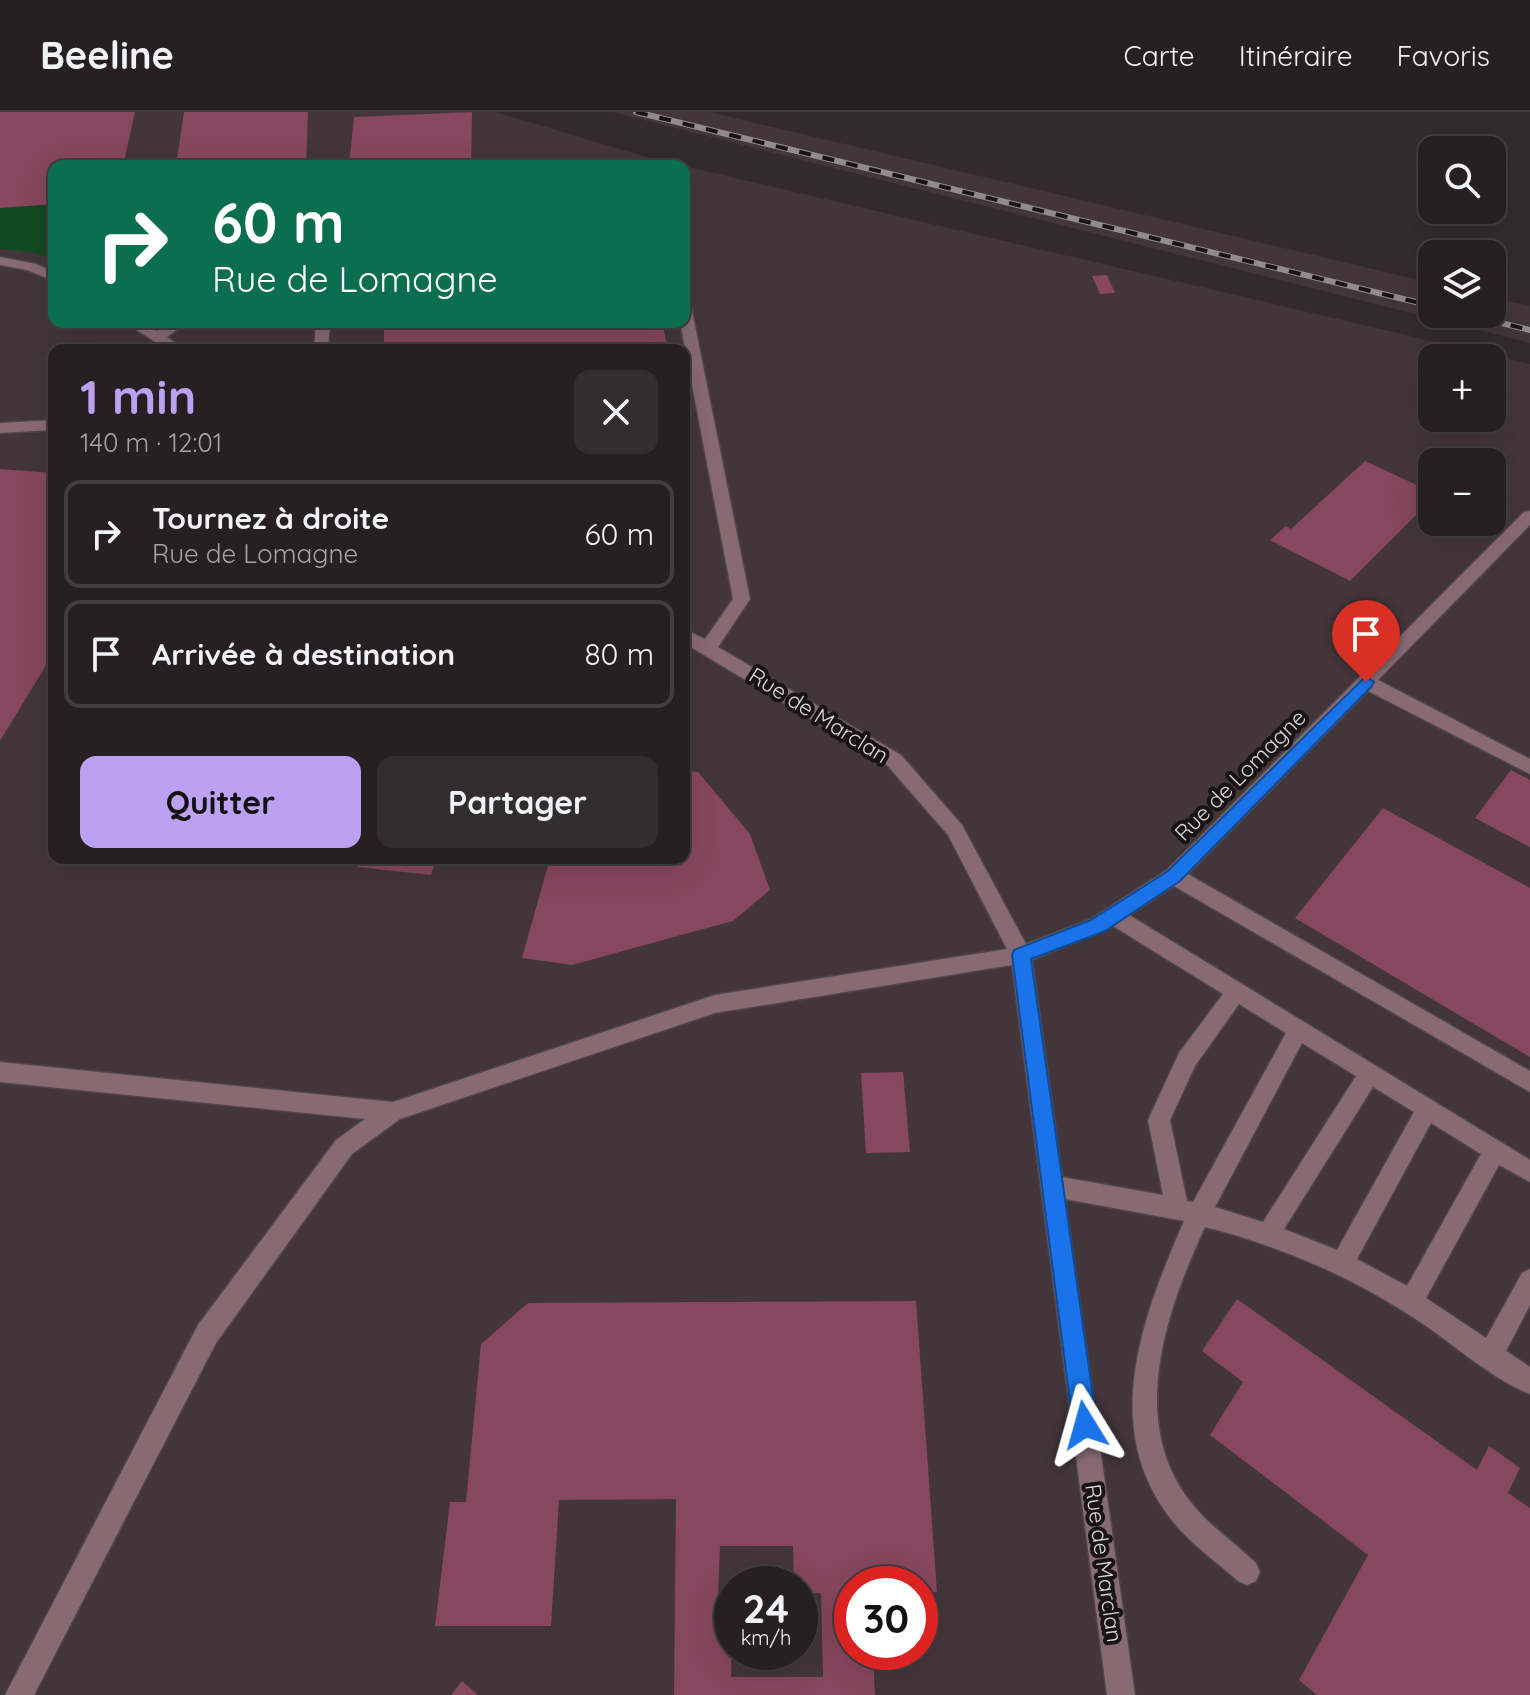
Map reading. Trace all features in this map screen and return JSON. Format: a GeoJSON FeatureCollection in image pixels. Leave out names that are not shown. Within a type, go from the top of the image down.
{"type":"FeatureCollection","features":[{"type":"Feature","properties":{"kind":"street"},"geometry":{"type":"LineString","coordinates":[[0,261],[31,267],[48,274]]}},
{"type":"Feature","properties":{"kind":"street"},"geometry":{"type":"LineString","coordinates":[[141,328],[168,344]]}},
{"type":"Feature","properties":{"kind":"street"},"geometry":{"type":"LineString","coordinates":[[157,338],[171,328]]}},
{"type":"Feature","properties":{"kind":"street"},"geometry":{"type":"LineString","coordinates":[[688,328],[742,599],[708,648]]}},
{"type":"Feature","properties":{"kind":"street"},"geometry":{"type":"LineString","coordinates":[[0,428],[48,425]]}},
{"type":"Feature","properties":{"kind":"street","name":"Rue de Lomagne"},"geometry":{"type":"LineString","coordinates":[[393,1112],[715,1004],[1021,955],[1114,916],[1174,876],[1530,516]]}},
{"type":"Feature","properties":{"kind":"street","name":"Rue de Marclan"},"geometry":{"type":"LineString","coordinates":[[690,638],[894,760],[955,830],[1021,955],[1121,1695]]}},
{"type":"Feature","properties":{"kind":"street"},"geometry":{"type":"LineString","coordinates":[[1366,682],[1530,767]]}},
{"type":"Feature","properties":{"kind":"street"},"geometry":{"type":"LineString","coordinates":[[1174,876],[1530,1082]]}},
{"type":"Feature","properties":{"kind":"street"},"geometry":{"type":"LineString","coordinates":[[1114,916],[1530,1172]]}},
{"type":"Feature","properties":{"kind":"street"},"geometry":{"type":"LineString","coordinates":[[1177,1206],[1159,1120],[1187,1060],[1237,991]]}},
{"type":"Feature","properties":{"kind":"street"},"geometry":{"type":"LineString","coordinates":[[1247,1572],[1178,1506],[1145,1434],[1147,1351],[1172,1274],[1201,1212],[1299,1029]]}},
{"type":"Feature","properties":{"kind":"street"},"geometry":{"type":"LineString","coordinates":[[0,1072],[393,1112]]}},
{"type":"Feature","properties":{"kind":"street"},"geometry":{"type":"LineString","coordinates":[[1268,1234],[1370,1073]]}},
{"type":"Feature","properties":{"kind":"street"},"geometry":{"type":"LineString","coordinates":[[1342,1264],[1427,1109]]}},
{"type":"Feature","properties":{"kind":"street"},"geometry":{"type":"LineString","coordinates":[[19,1695],[207,1334],[344,1147],[393,1112]]}},
{"type":"Feature","properties":{"kind":"street"},"geometry":{"type":"LineString","coordinates":[[1410,1304],[1495,1151]]}},
{"type":"Feature","properties":{"kind":"street"},"geometry":{"type":"LineString","coordinates":[[1052,1186],[1201,1212],[1268,1234],[1342,1264],[1530,1382]]}},
{"type":"Feature","properties":{"kind":"street"},"geometry":{"type":"LineString","coordinates":[[1490,1356],[1530,1281]]}},
{"type":"Feature","properties":{"kind":"shaded area"},"geometry":{"type":"Polygon","coordinates":[[[0,112],[495,112],[659,160],[48,160],[48,328],[690,328],[690,167],[1445,344],[1418,344],[1418,432],[1506,432],[1506,358],[1530,364],[1530,1695],[0,1695],[0,112]]]}},
{"type":"Feature","properties":{"kind":"shaded area"},"geometry":{"type":"Polygon","coordinates":[[[612,112],[709,112],[1418,280],[1418,315],[612,112]]]}},
{"type":"Feature","properties":{"kind":"shaded area"},"geometry":{"type":"Polygon","coordinates":[[[1506,300],[1530,306],[1530,343],[1470,328],[1506,328],[1506,300]]]}},
{"type":"Feature","properties":{"kind":"green space"},"geometry":{"type":"Polygon","coordinates":[[[48,204],[48,258],[33,252],[0,249],[0,208],[48,204]]]}},
{"type":"Feature","properties":{"kind":"building"},"geometry":{"type":"Polygon","coordinates":[[[0,112],[135,112],[124,160],[48,160],[48,204],[0,208],[0,112]]]}},
{"type":"Feature","properties":{"kind":"building"},"geometry":{"type":"Polygon","coordinates":[[[184,112],[308,112],[306,160],[177,160],[184,112]]]}},
{"type":"Feature","properties":{"kind":"building"},"geometry":{"type":"Polygon","coordinates":[[[472,112],[471,160],[350,160],[354,117],[472,112]]]}},
{"type":"Feature","properties":{"kind":"building"},"geometry":{"type":"Polygon","coordinates":[[[1107,275],[1115,293],[1100,294],[1092,276],[1107,275]]]}},
{"type":"Feature","properties":{"kind":"building"},"geometry":{"type":"Polygon","coordinates":[[[384,328],[663,328],[667,344],[472,343],[384,344],[384,328]]]}},
{"type":"Feature","properties":{"kind":"building"},"geometry":{"type":"Polygon","coordinates":[[[1365,461],[1418,486],[1418,513],[1350,581],[1270,540],[1286,526],[1291,529],[1365,461]]]}},
{"type":"Feature","properties":{"kind":"building"},"geometry":{"type":"Polygon","coordinates":[[[0,469],[48,473],[48,662],[0,741],[0,469]]]}},
{"type":"Feature","properties":{"kind":"building"},"geometry":{"type":"Polygon","coordinates":[[[1511,770],[1530,780],[1530,847],[1475,818],[1511,770]]]}},
{"type":"Feature","properties":{"kind":"building"},"geometry":{"type":"Polygon","coordinates":[[[690,771],[698,772],[750,834],[770,890],[733,921],[572,965],[522,958],[548,864],[690,864],[690,771]]]}},
{"type":"Feature","properties":{"kind":"building"},"geometry":{"type":"Polygon","coordinates":[[[1383,808],[1530,888],[1530,1057],[1295,918],[1383,808]]]}},
{"type":"Feature","properties":{"kind":"building"},"geometry":{"type":"Polygon","coordinates":[[[359,864],[435,864],[431,875],[358,867],[359,864]]]}},
{"type":"Feature","properties":{"kind":"building"},"geometry":{"type":"Polygon","coordinates":[[[903,1072],[910,1152],[866,1153],[861,1073],[903,1072]]]}},
{"type":"Feature","properties":{"kind":"building"},"geometry":{"type":"Polygon","coordinates":[[[1237,1299],[1477,1470],[1489,1446],[1520,1468],[1508,1493],[1530,1508],[1530,1695],[1317,1695],[1299,1680],[1368,1555],[1210,1435],[1243,1382],[1202,1351],[1237,1299]]]}},
{"type":"Feature","properties":{"kind":"building"},"geometry":{"type":"Polygon","coordinates":[[[916,1301],[935,1566],[834,1566],[834,1670],[874,1670],[875,1695],[674,1695],[676,1499],[559,1500],[551,1626],[435,1626],[450,1502],[466,1502],[481,1344],[528,1303],[916,1301]]]}},
{"type":"Feature","properties":{"kind":"building"},"geometry":{"type":"Polygon","coordinates":[[[462,1681],[478,1695],[451,1695],[462,1681]]]}},
{"type":"Feature","properties":{"kind":"railway"},"geometry":{"type":"LineString","coordinates":[[636,112],[1418,303]]}},
{"type":"Feature","properties":{"kind":"railway"},"geometry":{"type":"LineString","coordinates":[[1506,324],[1530,330]]}},
{"type":"Feature","properties":{"kind":"route"},"geometry":{"type":"LineString","coordinates":[[1085,1425],[1021,955],[1098,925],[1174,876],[1366,682]]}}]}
